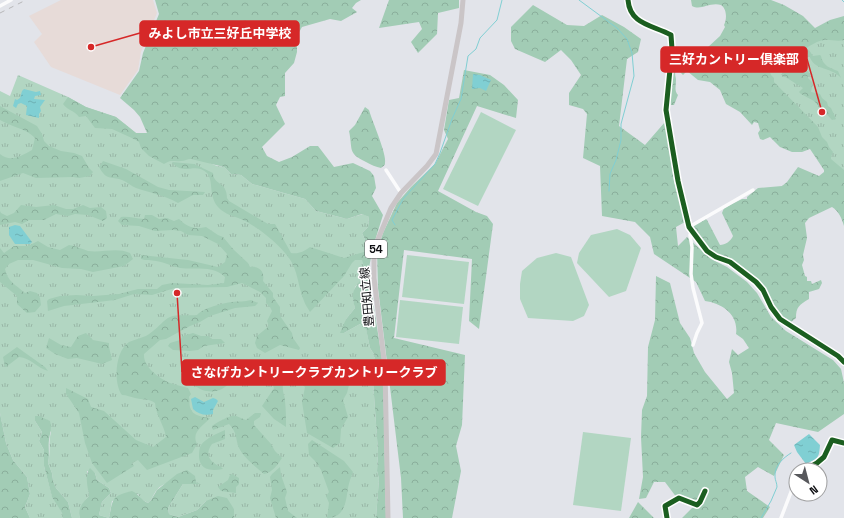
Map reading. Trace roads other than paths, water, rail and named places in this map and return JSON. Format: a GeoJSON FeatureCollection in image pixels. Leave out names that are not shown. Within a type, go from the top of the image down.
{"type":"FeatureCollection","features":[{"type":"Feature","properties":{"kind":"main road","name":"豊田知立線"},"geometry":{"type":"LineString","coordinates":[[388,518],[386,368],[374,278],[376,244],[391,208],[401,193],[427,166],[436,154],[461,23],[463,0]]}},
{"type":"Feature","properties":{"kind":"street"},"geometry":{"type":"LineString","coordinates":[[0,6],[11,0]]}},
{"type":"Feature","properties":{"kind":"street"},"geometry":{"type":"LineString","coordinates":[[628,0],[630,13],[637,20],[671,35],[672,49],[666,110],[676,161],[678,181],[689,228],[707,252],[730,262],[756,282],[763,290],[775,314],[780,319],[838,356],[844,362]]}},
{"type":"Feature","properties":{"kind":"street"},"geometry":{"type":"LineString","coordinates":[[386,170],[401,193]]}},
{"type":"Feature","properties":{"kind":"street"},"geometry":{"type":"LineString","coordinates":[[689,228],[753,190]]}},
{"type":"Feature","properties":{"kind":"street"},"geometry":{"type":"LineString","coordinates":[[692,232],[690,235],[692,253],[691,274],[702,323],[696,333],[693,345]]}},
{"type":"Feature","properties":{"kind":"street"},"geometry":{"type":"LineString","coordinates":[[818,462],[824,458],[832,440],[834,439],[844,443]]}},
{"type":"Feature","properties":{"kind":"street"},"geometry":{"type":"LineString","coordinates":[[667,518],[665,506],[681,498],[697,504],[700,502],[705,491]]}},
{"type":"Feature","properties":{"kind":"street"},"geometry":{"type":"LineString","coordinates":[[781,518],[788,499]]}},
{"type":"Feature","properties":{"kind":"water"},"geometry":{"type":"Polygon","coordinates":[[[473,74],[480,75],[491,80],[486,91],[480,88],[472,89],[473,74]]]}},
{"type":"Feature","properties":{"kind":"water"},"geometry":{"type":"Polygon","coordinates":[[[24,89],[36,92],[40,91],[41,95],[35,96],[34,99],[45,100],[40,107],[41,111],[39,118],[26,115],[27,106],[21,103],[18,104],[16,108],[13,106],[15,99],[17,100],[20,98],[24,89]]]}},
{"type":"Feature","properties":{"kind":"water"},"geometry":{"type":"Polygon","coordinates":[[[15,225],[20,226],[32,242],[30,244],[15,244],[9,235],[9,227],[15,225]]]}},
{"type":"Feature","properties":{"kind":"water"},"geometry":{"type":"Polygon","coordinates":[[[195,397],[204,402],[213,398],[216,399],[218,401],[213,410],[213,414],[202,414],[193,409],[191,399],[195,397]]]}},
{"type":"Feature","properties":{"kind":"water"},"geometry":{"type":"Polygon","coordinates":[[[809,434],[820,445],[820,450],[817,458],[810,462],[804,462],[794,445],[809,434]]]}},
{"type":"Feature","properties":{"kind":"waterway"},"geometry":{"type":"LineString","coordinates":[[395,225],[392,220],[403,199],[435,164],[461,99],[468,56],[476,49],[480,38],[497,20],[502,0]]}},
{"type":"Feature","properties":{"kind":"waterway"},"geometry":{"type":"LineString","coordinates":[[579,0],[617,28],[627,39],[632,53],[634,76],[621,124],[621,140],[616,160],[610,174],[609,191]]}},
{"type":"Feature","properties":{"kind":"waterway"},"geometry":{"type":"LineString","coordinates":[[761,518],[777,487],[775,478],[776,469],[782,460],[791,453]]}},
{"type":"Feature","properties":{"kind":"railway"},"geometry":{"type":"LineString","coordinates":[[0,13],[26,0]]}},
{"type":"Feature","properties":{"kind":"place","name":"みよし市立三好丘中学校"},"geometry":{"type":"Point","coordinates":[91,47]}},
{"type":"Feature","properties":{"kind":"place","name":"三好カントリー倶楽部"},"geometry":{"type":"Point","coordinates":[822,112]}},
{"type":"Feature","properties":{"kind":"place","name":"さなげカントリークラブカントリークラブ"},"geometry":{"type":"Point","coordinates":[177,293]}}]}
